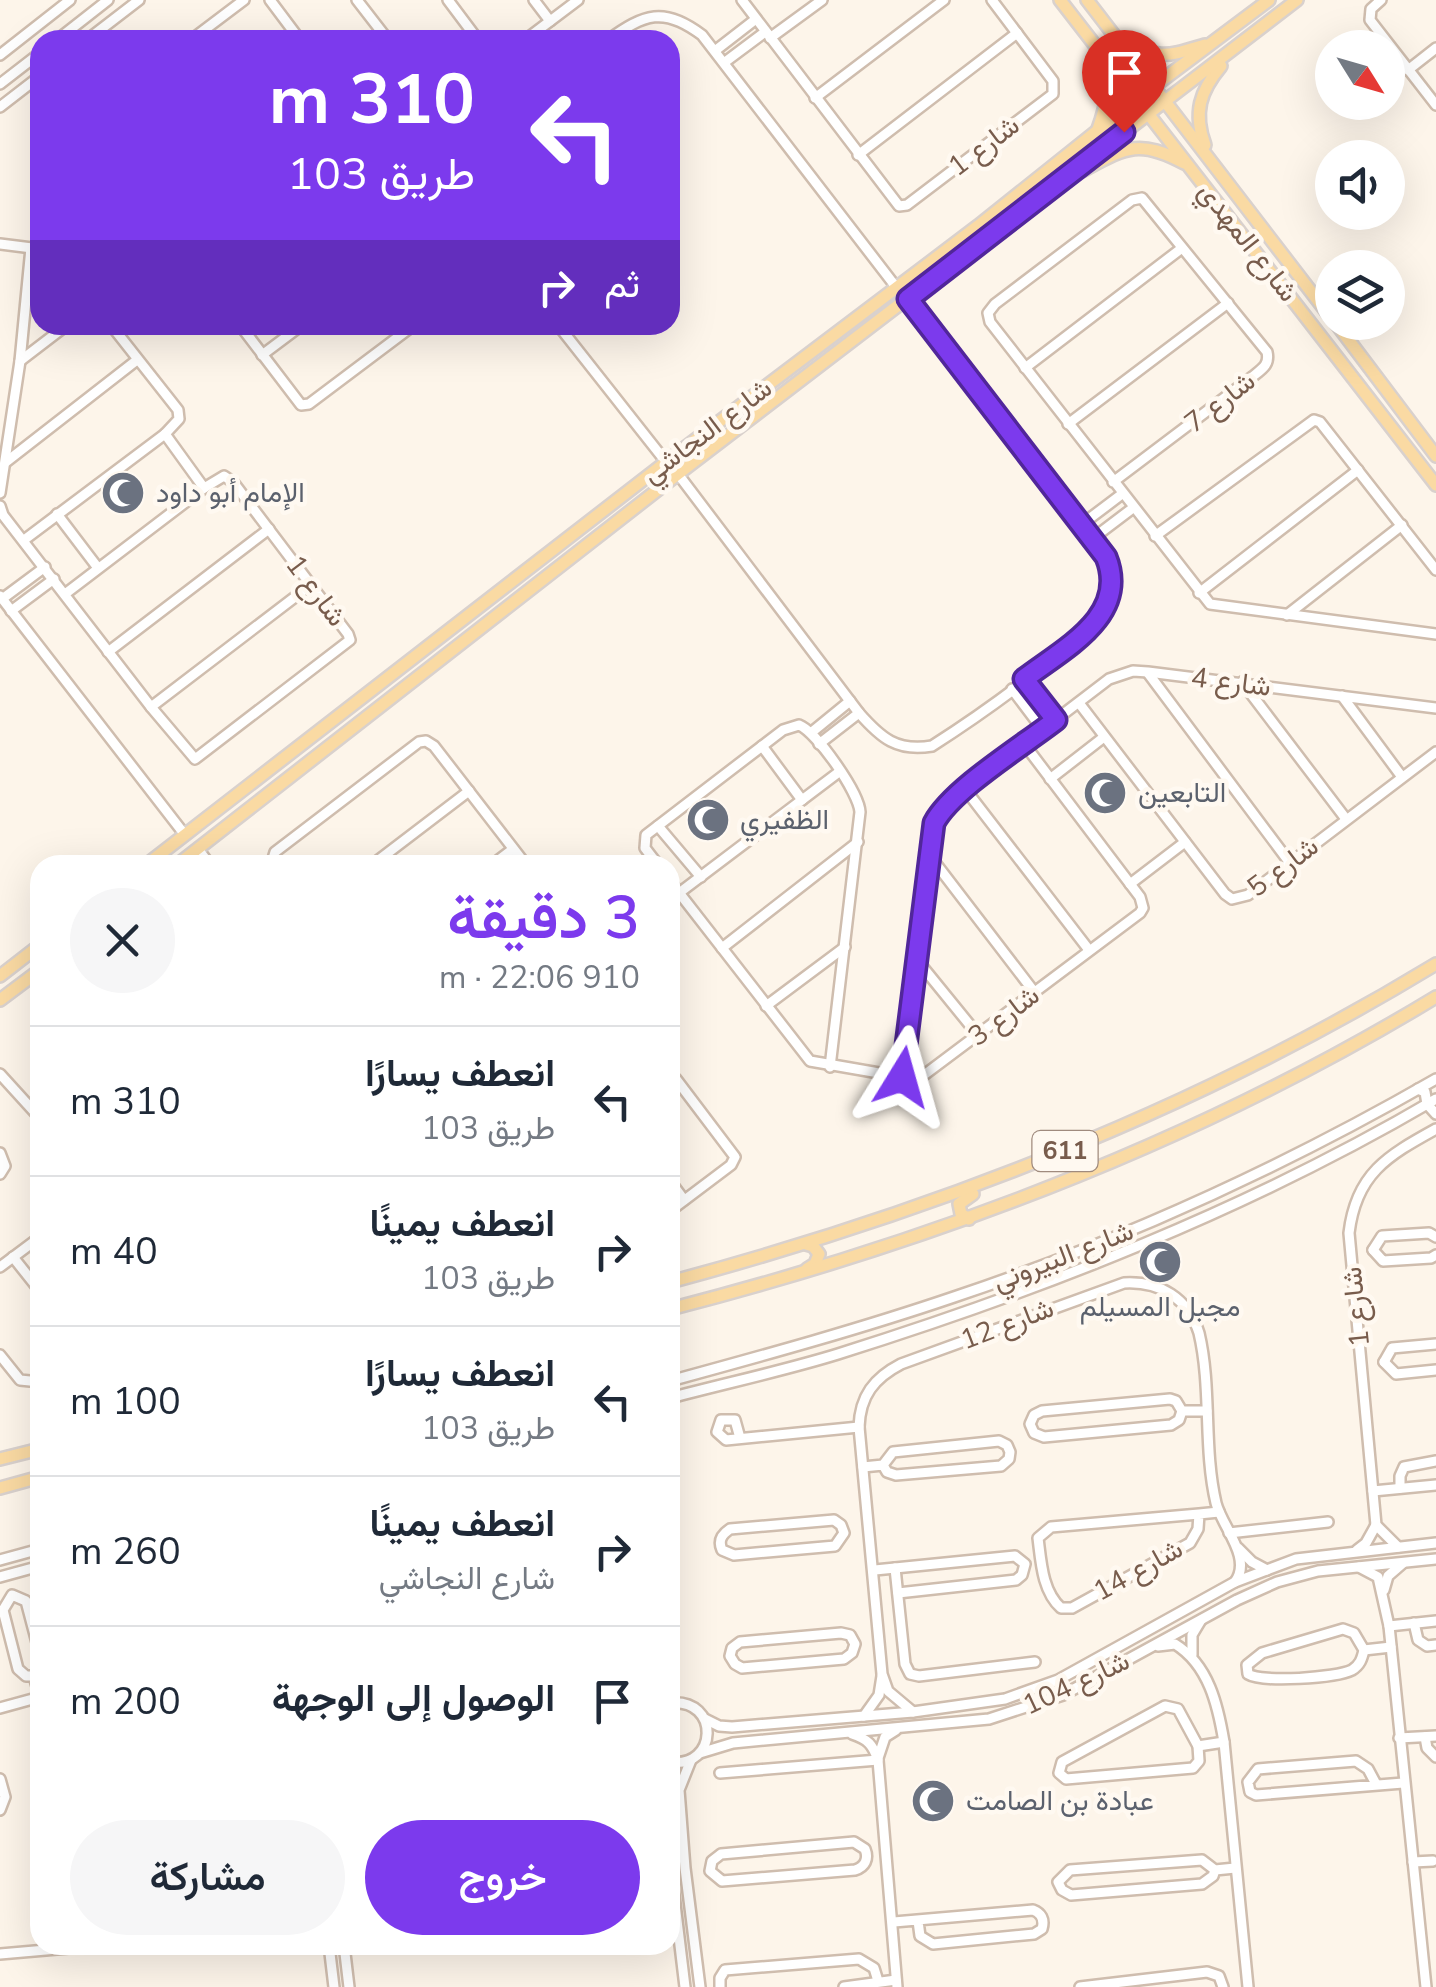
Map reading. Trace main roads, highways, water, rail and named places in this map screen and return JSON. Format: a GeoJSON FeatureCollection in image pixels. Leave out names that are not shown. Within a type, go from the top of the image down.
{"type":"FeatureCollection","features":[{"type":"Feature","properties":{"kind":"main road","name":"شارع المهدي"},"geometry":{"type":"LineString","coordinates":[[1060,0],[1436,484]]}},
{"type":"Feature","properties":{"kind":"main road","name":"شارع المهدي"},"geometry":{"type":"LineString","coordinates":[[1087,0],[1315,296]]}},
{"type":"Feature","properties":{"kind":"main road","name":"شارع النجاشي"},"geometry":{"type":"LineString","coordinates":[[159,855],[1269,0]]}},
{"type":"Feature","properties":{"kind":"main road","name":"شارع النجاشي"},"geometry":{"type":"LineString","coordinates":[[190,855],[678,474],[1297,0]]}},
{"type":"Feature","properties":{"kind":"main road"},"geometry":{"type":"LineString","coordinates":[[1114,32],[1129,43],[1172,56],[1214,42]]}},
{"type":"Feature","properties":{"kind":"main road"},"geometry":{"type":"LineString","coordinates":[[1097,47],[1108,83],[1108,98],[1098,129]]}},
{"type":"Feature","properties":{"kind":"main road"},"geometry":{"type":"LineString","coordinates":[[1208,154],[1199,129],[1201,97],[1233,50]]}},
{"type":"Feature","properties":{"kind":"main road"},"geometry":{"type":"LineString","coordinates":[[1052,188],[1114,153],[1136,146],[1157,150],[1190,166]]}},
{"type":"Feature","properties":{"kind":"main road","name":"شارع المهدي"},"geometry":{"type":"LineString","coordinates":[[1349,340],[1436,456]]}},
{"type":"Feature","properties":{"kind":"main road"},"geometry":{"type":"LineString","coordinates":[[1328,344],[1345,352],[1354,347]]}},
{"type":"Feature","properties":{"kind":"main road"},"geometry":{"type":"LineString","coordinates":[[773,381],[776,389],[784,393]]}},
{"type":"Feature","properties":{"kind":"main road"},"geometry":{"type":"LineString","coordinates":[[1364,390],[1372,387],[1390,396]]}},
{"type":"Feature","properties":{"kind":"main road"},"geometry":{"type":"LineString","coordinates":[[749,399],[756,402],[758,413]]}},
{"type":"Feature","properties":{"kind":"main road"},"geometry":{"type":"LineString","coordinates":[[568,537],[568,548],[578,553]]}},
{"type":"Feature","properties":{"kind":"main road"},"geometry":{"type":"LineString","coordinates":[[546,554],[556,561],[556,570]]}},
{"type":"Feature","properties":{"kind":"main road"},"geometry":{"type":"LineString","coordinates":[[0,976],[30,955]]}},
{"type":"Feature","properties":{"kind":"main road","name":"611"},"geometry":{"type":"LineString","coordinates":[[680,1279],[806,1244],[938,1201],[1031,1165],[1236,1074],[1436,964]]}},
{"type":"Feature","properties":{"kind":"main road"},"geometry":{"type":"LineString","coordinates":[[0,1000],[30,978]]}},
{"type":"Feature","properties":{"kind":"main road","name":"611"},"geometry":{"type":"LineString","coordinates":[[680,1305],[861,1256],[969,1219],[1123,1158],[1241,1103],[1436,997]]}},
{"type":"Feature","properties":{"kind":"main road"},"geometry":{"type":"LineString","coordinates":[[969,1219],[959,1212],[961,1202],[1031,1165]]}},
{"type":"Feature","properties":{"kind":"main road"},"geometry":{"type":"LineString","coordinates":[[803,1272],[815,1264],[819,1254],[806,1244]]}},
{"type":"Feature","properties":{"kind":"main road"},"geometry":{"type":"LineString","coordinates":[[0,1450],[20,1455]]}},
{"type":"Feature","properties":{"kind":"main road"},"geometry":{"type":"LineString","coordinates":[[0,1459],[30,1452]]}},
{"type":"Feature","properties":{"kind":"main road"},"geometry":{"type":"LineString","coordinates":[[0,1488],[30,1480]]}},
{"type":"Feature","properties":{"kind":"place","name":"الإمام أبو داود"},"geometry":{"type":"Point","coordinates":[123,493]}},
{"type":"Feature","properties":{"kind":"place","name":"التابعين"},"geometry":{"type":"Point","coordinates":[1105,793]}},
{"type":"Feature","properties":{"kind":"place","name":"الظفيري"},"geometry":{"type":"Point","coordinates":[708,820]}},
{"type":"Feature","properties":{"kind":"place","name":"مجبل المسيلم"},"geometry":{"type":"Point","coordinates":[1160,1262]}},
{"type":"Feature","properties":{"kind":"place","name":"عبادة بن الصامت"},"geometry":{"type":"Point","coordinates":[933,1801]}}]}
